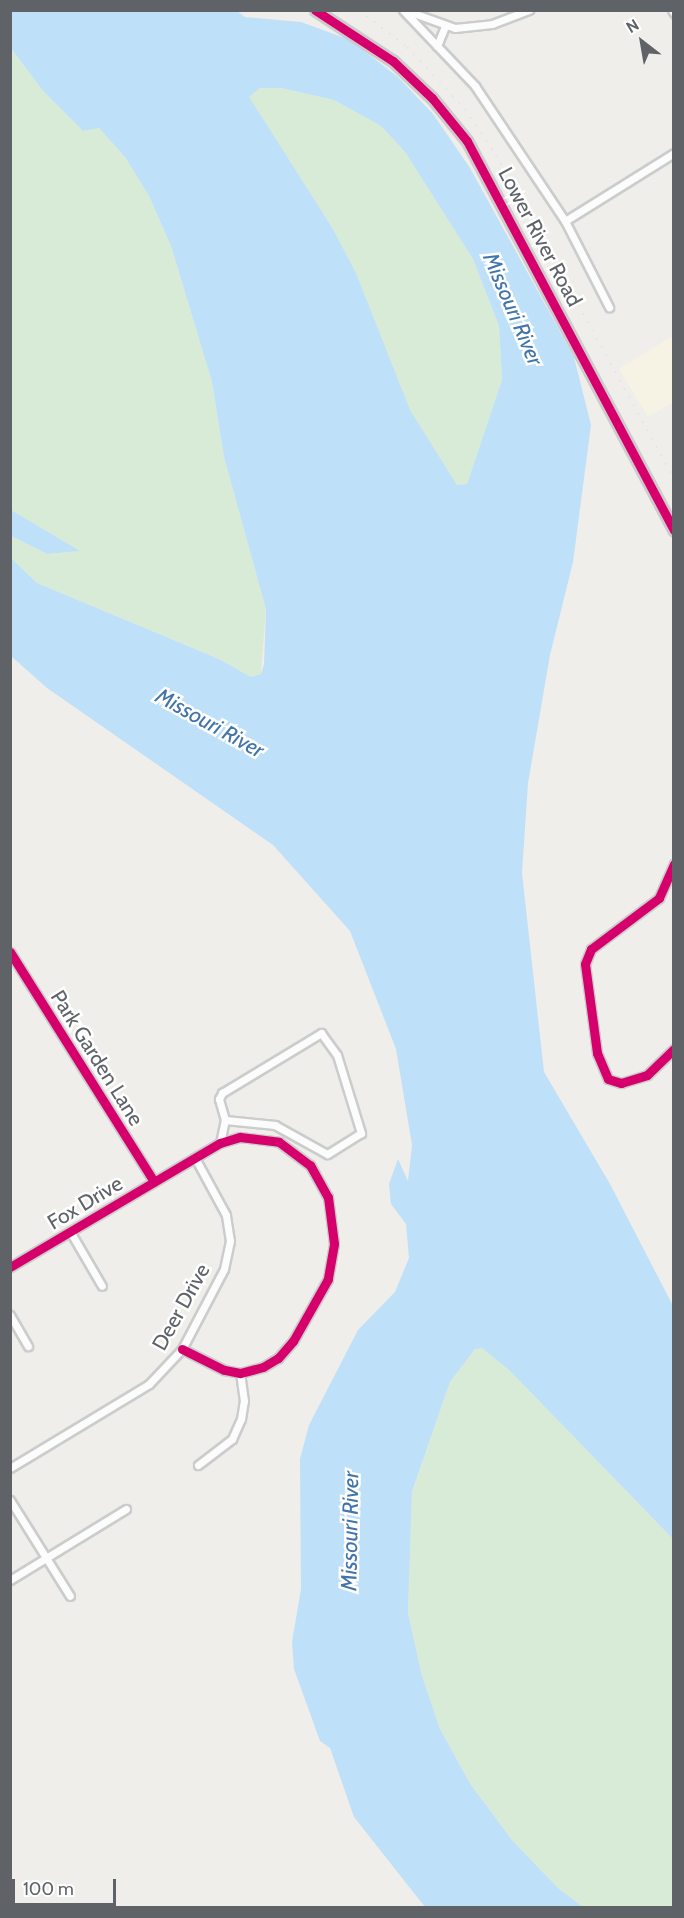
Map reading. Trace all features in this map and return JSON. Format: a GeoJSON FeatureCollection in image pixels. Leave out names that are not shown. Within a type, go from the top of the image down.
{"type":"FeatureCollection","features":[{"type":"Feature","properties":{"kind":"street","name":"Lower River Road"},"geometry":{"type":"LineString","coordinates":[[315,10],[393,62],[432,98],[467,141],[493,184],[674,530]]}},
{"type":"Feature","properties":{"kind":"street"},"geometry":{"type":"LineString","coordinates":[[404,10],[445,26],[492,24],[529,10]]}},
{"type":"Feature","properties":{"kind":"street"},"geometry":{"type":"LineString","coordinates":[[404,10],[475,86],[565,221],[609,307]]}},
{"type":"Feature","properties":{"kind":"street"},"geometry":{"type":"LineString","coordinates":[[437,46],[445,26]]}},
{"type":"Feature","properties":{"kind":"street"},"geometry":{"type":"LineString","coordinates":[[565,221],[674,153]]}},
{"type":"Feature","properties":{"kind":"street"},"geometry":{"type":"LineString","coordinates":[[673,867],[674,882]]}},
{"type":"Feature","properties":{"kind":"street"},"geometry":{"type":"LineString","coordinates":[[673,867],[659,898],[591,950],[585,964],[597,1053],[608,1079],[621,1083],[647,1075],[674,1049]]}},
{"type":"Feature","properties":{"kind":"street","name":"Park Garden Lane"},"geometry":{"type":"LineString","coordinates":[[10,952],[154,1182]]}},
{"type":"Feature","properties":{"kind":"street"},"geometry":{"type":"LineString","coordinates":[[220,1143],[225,1120],[219,1099],[227,1088],[321,1033],[337,1054],[361,1133],[327,1154],[274,1125],[225,1120]]}},
{"type":"Feature","properties":{"kind":"street","name":"Fox Drive"},"geometry":{"type":"LineString","coordinates":[[10,1267],[220,1143],[256,1138],[279,1142],[298,1153],[321,1179],[334,1222],[327,1279],[293,1341],[278,1358],[240,1373]]}},
{"type":"Feature","properties":{"kind":"street","name":"Deer Drive"},"geometry":{"type":"LineString","coordinates":[[10,1468],[149,1384],[182,1349],[224,1269],[230,1241],[226,1215],[195,1158]]}},
{"type":"Feature","properties":{"kind":"street"},"geometry":{"type":"LineString","coordinates":[[70,1233],[102,1286]]}},
{"type":"Feature","properties":{"kind":"street"},"geometry":{"type":"LineString","coordinates":[[10,1315],[28,1346]]}},
{"type":"Feature","properties":{"kind":"street"},"geometry":{"type":"LineString","coordinates":[[182,1349],[240,1373],[244,1401],[241,1419],[232,1438],[198,1466]]}},
{"type":"Feature","properties":{"kind":"street"},"geometry":{"type":"LineString","coordinates":[[10,1500],[70,1596]]}},
{"type":"Feature","properties":{"kind":"street"},"geometry":{"type":"LineString","coordinates":[[10,1580],[126,1509]]}},
{"type":"Feature","properties":{"kind":"shaded area"},"geometry":{"type":"Polygon","coordinates":[[[673,336],[673,402],[648,417],[619,369],[673,336]]]}},
{"type":"Feature","properties":{"kind":"green space"},"geometry":{"type":"Polygon","coordinates":[[[11,48],[43,91],[82,130],[99,128],[125,157],[149,196],[171,246],[212,382],[224,457],[266,608],[261,674],[251,677],[219,659],[37,583],[11,558],[11,536],[47,554],[79,551],[11,510],[11,48]]]}},
{"type":"Feature","properties":{"kind":"green space"},"geometry":{"type":"Polygon","coordinates":[[[260,88],[281,88],[334,100],[381,126],[405,152],[473,259],[499,326],[502,380],[467,484],[457,486],[409,410],[356,273],[333,229],[248,97],[260,88]]]}},
{"type":"Feature","properties":{"kind":"green space"},"geometry":{"type":"Polygon","coordinates":[[[482,1347],[509,1370],[673,1539],[673,1907],[583,1907],[558,1888],[512,1840],[471,1785],[440,1729],[422,1676],[408,1613],[412,1493],[450,1382],[475,1349],[482,1347]]]}},
{"type":"Feature","properties":{"kind":"water","name":"Missouri River"},"geometry":{"type":"Polygon","coordinates":[[[11,10],[237,11],[245,17],[301,22],[350,40],[398,77],[433,114],[470,168],[574,357],[591,425],[573,562],[550,655],[528,783],[522,873],[544,1072],[610,1184],[673,1306],[673,1539],[509,1370],[482,1348],[475,1349],[450,1382],[412,1492],[408,1613],[422,1676],[440,1729],[471,1785],[512,1840],[558,1888],[583,1907],[425,1907],[354,1817],[330,1748],[320,1741],[294,1669],[292,1642],[301,1589],[300,1459],[309,1425],[358,1330],[395,1292],[409,1258],[406,1224],[391,1204],[389,1184],[398,1159],[408,1181],[412,1145],[396,1049],[350,931],[273,845],[47,688],[11,656],[11,558],[37,583],[219,659],[251,677],[261,674],[264,664],[266,609],[224,457],[212,382],[171,246],[149,196],[125,157],[99,128],[83,131],[43,91],[11,48],[11,10]],[[260,88],[249,97],[333,229],[356,273],[410,410],[457,485],[467,484],[502,380],[499,326],[473,259],[405,152],[381,126],[334,100],[281,88],[260,88]]]}},
{"type":"Feature","properties":{"kind":"water"},"geometry":{"type":"Polygon","coordinates":[[[10,510],[80,551],[47,554],[11,536],[10,510]]]}},
{"type":"Feature","properties":{"kind":"railway"},"geometry":{"type":"LineString","coordinates":[[359,10],[407,47],[465,109],[496,155],[674,479]]}},
{"type":"Feature","properties":{"kind":"cycle path"},"geometry":{"type":"LineString","coordinates":[[315,10],[393,61],[432,98],[467,141],[674,530]]}},
{"type":"Feature","properties":{"kind":"cycle path"},"geometry":{"type":"LineString","coordinates":[[674,864],[659,898],[591,949],[585,964],[597,1053],[608,1079],[621,1083],[647,1075],[674,1049]]}},
{"type":"Feature","properties":{"kind":"cycle path"},"geometry":{"type":"LineString","coordinates":[[10,952],[154,1182]]}},
{"type":"Feature","properties":{"kind":"cycle path"},"geometry":{"type":"LineString","coordinates":[[10,1267],[220,1143],[240,1137],[279,1142],[310,1165],[328,1197],[334,1244],[328,1279],[293,1341],[278,1358],[263,1367],[240,1373],[224,1370],[182,1349]]}}]}
